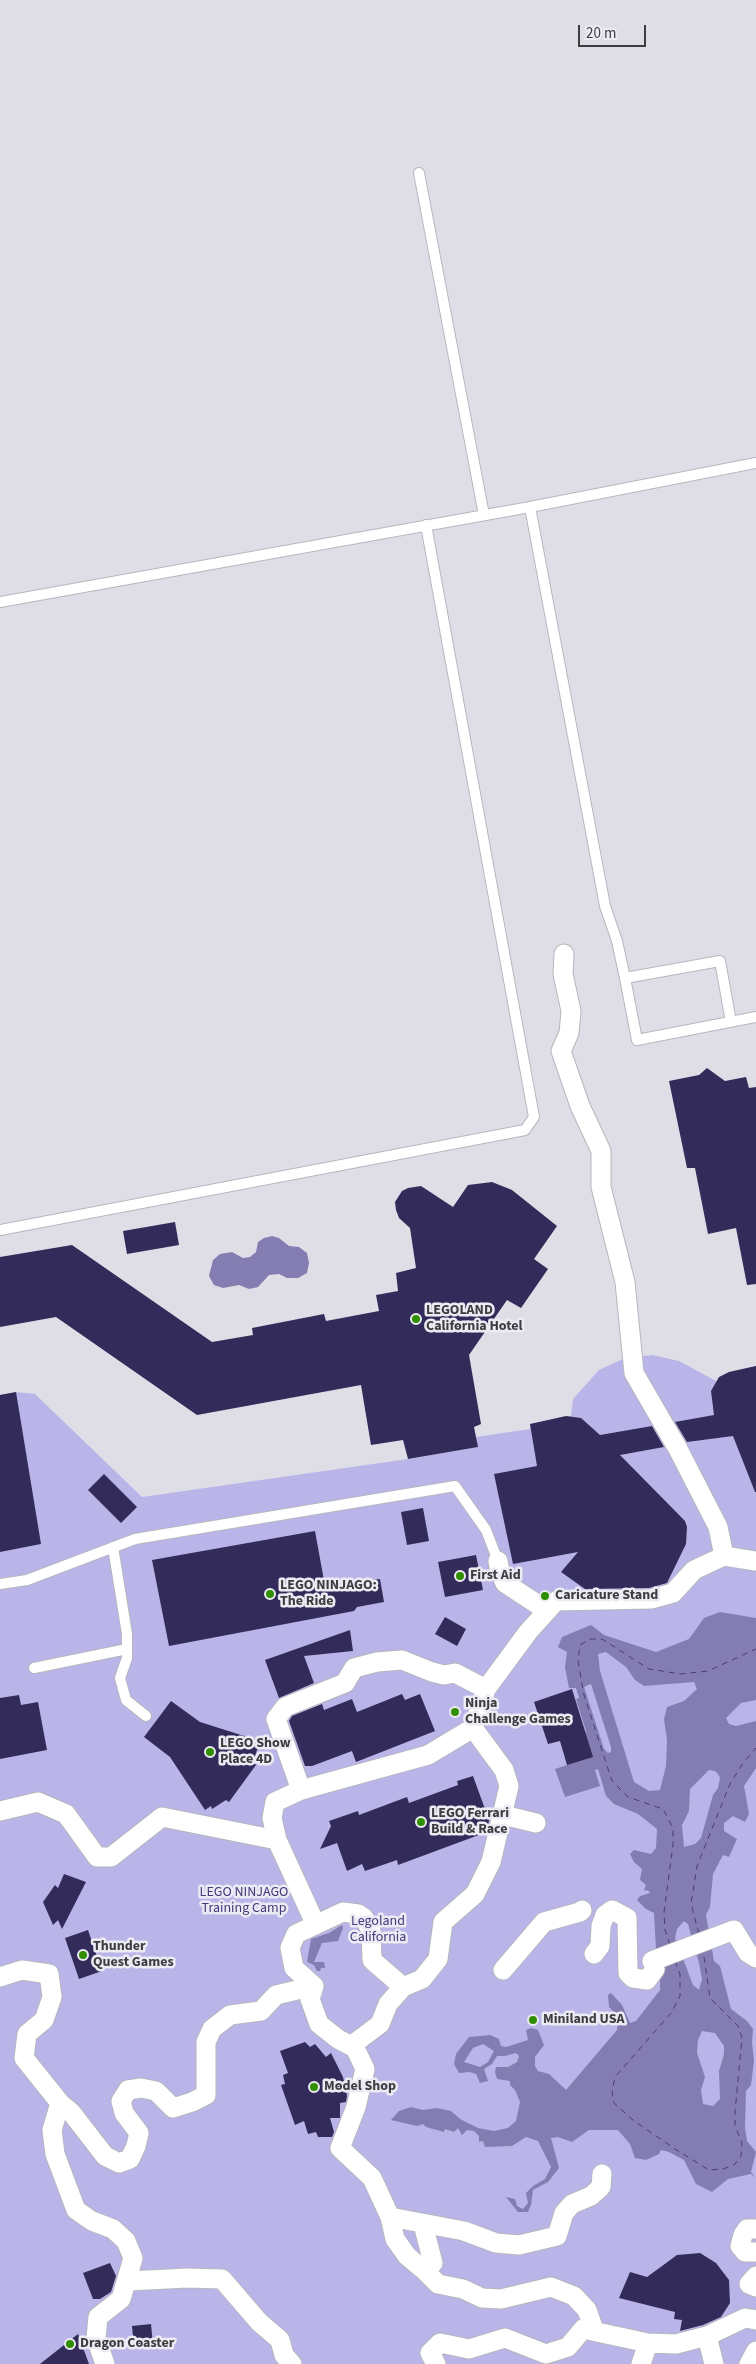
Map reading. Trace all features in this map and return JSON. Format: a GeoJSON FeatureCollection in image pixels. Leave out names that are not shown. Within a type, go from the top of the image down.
{"type":"FeatureCollection","features":[{"type":"Feature","properties":{"kind":"street"},"geometry":{"type":"LineString","coordinates":[[564,954],[563,974],[571,1012],[569,1033],[562,1050],[580,1106],[601,1151],[601,1187],[625,1282],[634,1373],[678,1449],[718,1527],[724,1556]]}},
{"type":"Feature","properties":{"kind":"street"},"geometry":{"type":"LineString","coordinates":[[315,1924],[277,1840],[272,1818],[275,1802],[301,1790],[428,1755],[473,1728],[486,1688],[507,1658],[546,1610],[556,1601],[651,1599],[673,1594],[694,1570],[724,1556],[756,1561]]}},
{"type":"Feature","properties":{"kind":"street"},"geometry":{"type":"LineString","coordinates":[[498,1561],[505,1583],[546,1610]]}},
{"type":"Feature","properties":{"kind":"street"},"geometry":{"type":"LineString","coordinates":[[301,1790],[276,1719],[285,1707],[345,1683],[354,1668],[377,1662],[402,1660],[444,1675],[455,1672],[486,1688]]}},
{"type":"Feature","properties":{"kind":"street"},"geometry":{"type":"LineString","coordinates":[[473,1728],[504,1770],[508,1786],[491,1862],[475,1894],[443,1922],[438,1959],[422,1979],[403,1987],[388,2004],[380,2024],[356,2042],[355,2048],[365,2069],[356,2107],[340,2148],[372,2178],[390,2217],[395,2239],[407,2256],[438,2284],[463,2289],[482,2298],[501,2299],[551,2287],[574,2296],[587,2310],[594,2330]]}},
{"type":"Feature","properties":{"kind":"street"},"geometry":{"type":"LineString","coordinates":[[0,1811],[38,1802],[66,1814],[97,1857],[111,1857],[162,1817],[277,1840]]}},
{"type":"Feature","properties":{"kind":"street"},"geometry":{"type":"LineString","coordinates":[[503,1815],[536,1823]]}},
{"type":"Feature","properties":{"kind":"street"},"geometry":{"type":"LineString","coordinates":[[502,1970],[544,1922],[582,1910]]}},
{"type":"Feature","properties":{"kind":"street"},"geometry":{"type":"LineString","coordinates":[[594,1954],[600,1946],[601,1926],[605,1915],[612,1910],[627,1918],[629,1925],[628,1973],[633,1978],[647,1980],[655,1969],[649,1962],[734,1930],[748,1953],[756,1958]]}},
{"type":"Feature","properties":{"kind":"street"},"geometry":{"type":"LineString","coordinates":[[314,1986],[294,1968],[290,1948],[296,1934],[343,1912],[358,1914],[364,1918],[371,1930],[372,1960],[403,1987]]}},
{"type":"Feature","properties":{"kind":"street"},"geometry":{"type":"LineString","coordinates":[[0,1977],[22,1970],[49,1974],[52,1998],[44,2020],[27,2034],[24,2058],[60,2103],[71,2112],[105,2156],[120,2163],[130,2159],[136,2146],[138,2133],[124,2113],[121,2101],[128,2090],[141,2088],[156,2091],[174,2108],[206,2095],[206,2042],[212,2029],[230,2015],[260,2010],[276,1995],[314,1986]]}},
{"type":"Feature","properties":{"kind":"street"},"geometry":{"type":"LineString","coordinates":[[314,1986],[310,1999],[319,2024],[338,2039],[355,2048]]}},
{"type":"Feature","properties":{"kind":"street"},"geometry":{"type":"LineString","coordinates":[[60,2103],[52,2130],[55,2154],[76,2210],[92,2221],[113,2229],[126,2241],[133,2258],[128,2281],[121,2299],[98,2317],[96,2338],[105,2364]]}},
{"type":"Feature","properties":{"kind":"street"},"geometry":{"type":"LineString","coordinates":[[390,2217],[464,2231],[496,2243],[519,2245],[545,2240],[557,2236],[564,2212],[572,2204],[591,2196],[601,2187],[602,2174]]}},
{"type":"Feature","properties":{"kind":"street"},"geometry":{"type":"LineString","coordinates":[[424,2224],[433,2263],[425,2271]]}},
{"type":"Feature","properties":{"kind":"street"},"geometry":{"type":"LineString","coordinates":[[756,2229],[747,2229],[742,2235],[740,2246],[746,2252],[756,2252]]}},
{"type":"Feature","properties":{"kind":"street"},"geometry":{"type":"LineString","coordinates":[[756,2276],[749,2284],[756,2287]]}},
{"type":"Feature","properties":{"kind":"street"},"geometry":{"type":"LineString","coordinates":[[128,2281],[187,2278],[222,2279],[259,2322],[280,2340],[284,2355],[292,2364]]}},
{"type":"Feature","properties":{"kind":"street"},"geometry":{"type":"LineString","coordinates":[[436,2364],[430,2353],[440,2343],[468,2348],[505,2338],[546,2354],[568,2347],[583,2329],[648,2343],[676,2344],[707,2336],[745,2318],[756,2320]]}},
{"type":"Feature","properties":{"kind":"street"},"geometry":{"type":"LineString","coordinates":[[707,2336],[714,2364]]}},
{"type":"Feature","properties":{"kind":"street"},"geometry":{"type":"LineString","coordinates":[[641,2364],[648,2343]]}},
{"type":"Feature","properties":{"kind":"street"},"geometry":{"type":"LineString","coordinates":[[749,2364],[756,2351]]}},
{"type":"Feature","properties":{"kind":"lane"},"geometry":{"type":"LineString","coordinates":[[419,174],[484,515]]}},
{"type":"Feature","properties":{"kind":"lane"},"geometry":{"type":"LineString","coordinates":[[0,602],[530,507],[756,463]]}},
{"type":"Feature","properties":{"kind":"lane"},"geometry":{"type":"LineString","coordinates":[[530,507],[605,906],[617,941],[637,1040],[756,1017]]}},
{"type":"Feature","properties":{"kind":"lane"},"geometry":{"type":"LineString","coordinates":[[0,1230],[525,1130],[534,1116],[426,525]]}},
{"type":"Feature","properties":{"kind":"lane"},"geometry":{"type":"LineString","coordinates":[[625,978],[720,961],[731,1022]]}},
{"type":"Feature","properties":{"kind":"lane"},"geometry":{"type":"LineString","coordinates":[[0,1584],[27,1580],[135,1540],[455,1486],[486,1530],[498,1561]]}},
{"type":"Feature","properties":{"kind":"lane"},"geometry":{"type":"LineString","coordinates":[[113,1548],[127,1634],[128,1658],[120,1678],[126,1700],[146,1716]]}},
{"type":"Feature","properties":{"kind":"lane"},"geometry":{"type":"LineString","coordinates":[[34,1668],[127,1649]]}},
{"type":"Feature","properties":{"kind":"green space","name":"Legoland California"},"geometry":{"type":"Polygon","coordinates":[[[652,1355],[679,1361],[716,1381],[729,1372],[756,1366],[756,2364],[0,2364],[0,1395],[16,1392],[35,1394],[142,1497],[408,1459],[477,1447],[476,1437],[530,1429],[530,1424],[571,1416],[573,1399],[599,1370],[625,1358],[652,1355]]]}},
{"type":"Feature","properties":{"kind":"shaded area"},"geometry":{"type":"Polygon","coordinates":[[[272,1236],[279,1238],[289,1246],[299,1247],[307,1253],[309,1263],[307,1273],[298,1278],[287,1278],[279,1274],[269,1275],[258,1287],[249,1289],[239,1285],[223,1288],[214,1285],[209,1276],[213,1260],[220,1254],[232,1252],[243,1258],[250,1257],[256,1252],[258,1242],[272,1236]]]}},
{"type":"Feature","properties":{"kind":"shaded area"},"geometry":{"type":"Polygon","coordinates":[[[720,1612],[756,1618],[756,1700],[741,1703],[726,1718],[729,1724],[736,1726],[756,1721],[756,1768],[744,1786],[749,1814],[745,1822],[733,1816],[724,1823],[724,1831],[737,1839],[729,1857],[723,1855],[713,1874],[710,1907],[706,1915],[714,1961],[720,1966],[731,2009],[747,2021],[753,2029],[754,2061],[751,2085],[746,2091],[745,2127],[747,2141],[756,2152],[751,2172],[756,2178],[751,2174],[728,2179],[712,2192],[696,2184],[684,2160],[669,2152],[661,2150],[659,2154],[646,2160],[635,2158],[630,2144],[618,2130],[589,2130],[572,2142],[558,2137],[551,2138],[559,2168],[548,2182],[533,2190],[528,2212],[518,2212],[506,2197],[515,2199],[517,2206],[523,2209],[528,2203],[526,2193],[545,2179],[551,2167],[538,2141],[526,2137],[512,2146],[485,2147],[483,2141],[479,2142],[479,2136],[474,2131],[467,2130],[462,2135],[458,2128],[454,2132],[445,2129],[444,2132],[426,2127],[423,2124],[417,2126],[391,2120],[399,2111],[411,2107],[423,2110],[437,2108],[451,2111],[460,2119],[478,2128],[494,2131],[508,2128],[516,2121],[520,2102],[515,2090],[510,2085],[510,2081],[497,2079],[495,2072],[496,2067],[508,2067],[517,2062],[519,2056],[516,2053],[497,2056],[492,2064],[484,2069],[488,2081],[480,2083],[476,2074],[470,2072],[459,2073],[454,2064],[456,2054],[469,2037],[490,2035],[499,2039],[501,2046],[506,2047],[528,2040],[526,2030],[531,2028],[538,2030],[544,2045],[535,2057],[535,2066],[538,2071],[549,2074],[566,2090],[617,2030],[618,2016],[609,2007],[608,1995],[611,1993],[622,2005],[630,2023],[636,2021],[660,1990],[660,1967],[656,1950],[654,1913],[646,1909],[637,1900],[640,1896],[650,1893],[644,1890],[646,1885],[640,1880],[642,1869],[634,1862],[630,1854],[634,1850],[651,1854],[656,1848],[657,1829],[638,1814],[614,1804],[606,1796],[598,1769],[595,1770],[600,1786],[565,1797],[555,1769],[567,1765],[586,1731],[576,1699],[579,1698],[576,1688],[569,1688],[565,1667],[567,1652],[558,1647],[562,1637],[591,1625],[604,1635],[656,1652],[689,1639],[704,1618],[720,1612]],[[606,1652],[598,1654],[600,1671],[634,1782],[649,1791],[660,1790],[666,1766],[667,1740],[664,1719],[667,1707],[684,1701],[697,1689],[694,1682],[644,1686],[635,1680],[626,1667],[606,1652]],[[591,1684],[584,1687],[604,1749],[608,1753],[611,1752],[591,1684]],[[709,1770],[690,1789],[689,1811],[682,1825],[684,1847],[695,1844],[701,1838],[713,1795],[718,1788],[720,1778],[715,1771],[709,1770]],[[684,1921],[677,1929],[675,1938],[693,1985],[699,1990],[702,1979],[688,1924],[684,1921]],[[702,2031],[698,2040],[697,2053],[705,2077],[701,2090],[703,2104],[713,2106],[720,2099],[719,2071],[724,2054],[724,2046],[715,2033],[702,2031]],[[483,2044],[473,2048],[464,2062],[480,2067],[488,2062],[494,2051],[483,2044]]]}},
{"type":"Feature","properties":{"kind":"shaded area"},"geometry":{"type":"Polygon","coordinates":[[[342,1925],[343,1928],[338,1941],[322,1943],[314,1962],[324,1962],[325,1968],[317,1971],[314,1965],[307,1962],[311,1939],[329,1933],[342,1925]]]}},
{"type":"Feature","properties":{"kind":"building"},"geometry":{"type":"Polygon","coordinates":[[[707,1068],[725,1081],[746,1077],[749,1088],[756,1087],[756,1284],[747,1285],[736,1228],[708,1234],[695,1168],[687,1168],[669,1081],[699,1075],[707,1068]]]}},
{"type":"Feature","properties":{"kind":"building","name":"LEGOLAND California Hotel"},"geometry":{"type":"Polygon","coordinates":[[[492,1182],[512,1190],[557,1226],[534,1259],[548,1269],[521,1308],[507,1300],[469,1355],[481,1424],[474,1427],[478,1447],[408,1459],[403,1440],[371,1445],[361,1385],[197,1415],[56,1317],[0,1327],[0,1257],[72,1245],[212,1342],[253,1335],[252,1328],[324,1314],[326,1321],[379,1311],[376,1295],[398,1291],[396,1273],[416,1268],[410,1228],[399,1218],[396,1210],[395,1202],[402,1191],[421,1186],[453,1207],[468,1185],[492,1182]]]}},
{"type":"Feature","properties":{"kind":"building"},"geometry":{"type":"Polygon","coordinates":[[[175,1222],[179,1245],[127,1254],[123,1231],[175,1222]]]}},
{"type":"Feature","properties":{"kind":"building"},"geometry":{"type":"Polygon","coordinates":[[[756,1366],[755,1492],[733,1436],[687,1442],[675,1422],[714,1415],[711,1391],[719,1377],[729,1372],[756,1366]]]}},
{"type":"Feature","properties":{"kind":"building"},"geometry":{"type":"Polygon","coordinates":[[[16,1392],[41,1544],[0,1552],[0,1395],[16,1392]]]}},
{"type":"Feature","properties":{"kind":"building"},"geometry":{"type":"Polygon","coordinates":[[[566,1416],[581,1418],[600,1435],[652,1426],[664,1447],[620,1455],[685,1521],[687,1527],[686,1544],[667,1583],[649,1588],[585,1589],[561,1572],[578,1552],[513,1564],[494,1474],[537,1466],[530,1424],[566,1416]]]}},
{"type":"Feature","properties":{"kind":"building"},"geometry":{"type":"Polygon","coordinates":[[[104,1474],[137,1507],[121,1523],[88,1490],[104,1474]]]}},
{"type":"Feature","properties":{"kind":"building"},"geometry":{"type":"Polygon","coordinates":[[[423,1508],[429,1541],[407,1545],[401,1512],[423,1508]]]}},
{"type":"Feature","properties":{"kind":"building","name":"LEGO NINJAGO: The Ride"},"geometry":{"type":"Polygon","coordinates":[[[315,1531],[325,1586],[380,1579],[384,1602],[357,1607],[354,1611],[169,1646],[152,1560],[315,1531]]]}},
{"type":"Feature","properties":{"kind":"building","name":"First Aid"},"geometry":{"type":"Polygon","coordinates":[[[476,1555],[483,1590],[445,1597],[438,1562],[476,1555]]]}},
{"type":"Feature","properties":{"kind":"building"},"geometry":{"type":"Polygon","coordinates":[[[445,1617],[466,1629],[457,1646],[435,1634],[445,1617]]]}},
{"type":"Feature","properties":{"kind":"building"},"geometry":{"type":"Polygon","coordinates":[[[350,1630],[353,1651],[304,1656],[314,1683],[279,1698],[265,1660],[350,1630]]]}},
{"type":"Feature","properties":{"kind":"building"},"geometry":{"type":"Polygon","coordinates":[[[572,1689],[593,1757],[567,1765],[560,1741],[548,1744],[534,1702],[572,1689]]]}},
{"type":"Feature","properties":{"kind":"building"},"geometry":{"type":"Polygon","coordinates":[[[402,1694],[405,1700],[420,1694],[435,1731],[356,1762],[352,1751],[312,1766],[305,1766],[289,1721],[292,1716],[322,1704],[324,1710],[352,1699],[357,1712],[402,1694]]]}},
{"type":"Feature","properties":{"kind":"building"},"geometry":{"type":"Polygon","coordinates":[[[19,1695],[21,1705],[38,1702],[47,1750],[0,1759],[0,1698],[19,1695]]]}},
{"type":"Feature","properties":{"kind":"building","name":"LEGO Show Place 4D"},"geometry":{"type":"Polygon","coordinates":[[[171,1701],[200,1722],[260,1741],[253,1762],[256,1765],[229,1802],[226,1800],[212,1809],[211,1806],[205,1810],[170,1757],[144,1737],[171,1701]]]}},
{"type":"Feature","properties":{"kind":"building","name":"LEGO Ferrari Build & Race"},"geometry":{"type":"Polygon","coordinates":[[[473,1776],[489,1820],[487,1832],[398,1865],[397,1860],[365,1871],[362,1864],[347,1871],[337,1843],[320,1849],[331,1826],[329,1821],[358,1811],[359,1815],[407,1797],[409,1803],[458,1785],[457,1781],[473,1776]]]}},
{"type":"Feature","properties":{"kind":"building"},"geometry":{"type":"Polygon","coordinates":[[[64,1874],[86,1882],[62,1929],[58,1920],[53,1925],[43,1902],[55,1885],[58,1888],[64,1874]]]}},
{"type":"Feature","properties":{"kind":"building","name":"Thunder Quest Games"},"geometry":{"type":"Polygon","coordinates":[[[88,1930],[102,1971],[79,1979],[65,1938],[88,1930]]]}},
{"type":"Feature","properties":{"kind":"building","name":"Model Shop"},"geometry":{"type":"Polygon","coordinates":[[[305,2042],[310,2047],[315,2044],[326,2057],[331,2053],[343,2077],[347,2096],[346,2102],[340,2103],[340,2118],[330,2118],[334,2132],[332,2137],[318,2137],[316,2132],[308,2134],[304,2121],[295,2125],[281,2085],[285,2084],[283,2075],[288,2073],[280,2051],[305,2042]]]}},
{"type":"Feature","properties":{"kind":"building"},"geometry":{"type":"Polygon","coordinates":[[[700,2253],[716,2263],[729,2280],[730,2303],[721,2317],[703,2325],[680,2331],[682,2320],[674,2319],[675,2312],[619,2298],[630,2272],[647,2277],[677,2255],[700,2253]]]}},
{"type":"Feature","properties":{"kind":"building"},"geometry":{"type":"Polygon","coordinates":[[[110,2263],[116,2276],[111,2292],[100,2299],[93,2299],[83,2273],[110,2263]]]}},
{"type":"Feature","properties":{"kind":"building"},"geometry":{"type":"Polygon","coordinates":[[[151,2324],[153,2345],[134,2346],[132,2326],[151,2324]]]}},
{"type":"Feature","properties":{"kind":"building"},"geometry":{"type":"Polygon","coordinates":[[[78,2334],[89,2364],[40,2364],[78,2334]]]}},
{"type":"Feature","properties":{"kind":"ferry route"},"geometry":{"type":"LineString","coordinates":[[670,1945],[665,1930],[664,1912],[673,1845],[673,1828],[663,1809],[628,1797],[612,1781],[584,1695],[578,1661],[580,1645],[590,1639],[602,1639],[649,1669],[681,1674],[708,1671],[756,1649]]}},
{"type":"Feature","properties":{"kind":"ferry route"},"geometry":{"type":"LineString","coordinates":[[699,1934],[691,1904],[697,1866],[730,1784],[743,1763],[756,1748]]}},
{"type":"Feature","properties":{"kind":"ferry route"},"geometry":{"type":"LineString","coordinates":[[675,1961],[680,1974],[680,1996],[672,2012],[615,2077],[612,2092],[614,2103],[633,2120],[709,2170],[723,2169],[734,2165],[741,2156],[742,2143],[735,2126],[735,2112],[742,2038],[738,2026],[710,1998],[703,1950]]}},
{"type":"Feature","properties":{"kind":"place","name":"LEGOLAND California Hotel"},"geometry":{"type":"Point","coordinates":[416,1319]}},
{"type":"Feature","properties":{"kind":"place","name":"First Aid"},"geometry":{"type":"Point","coordinates":[460,1576]}},
{"type":"Feature","properties":{"kind":"place","name":"LEGO NINJAGO: The Ride"},"geometry":{"type":"Point","coordinates":[270,1594]}},
{"type":"Feature","properties":{"kind":"place","name":"Caricature Stand"},"geometry":{"type":"Point","coordinates":[545,1596]}},
{"type":"Feature","properties":{"kind":"place","name":"Ninja Challenge Games"},"geometry":{"type":"Point","coordinates":[455,1712]}},
{"type":"Feature","properties":{"kind":"place","name":"LEGO Show Place 4D"},"geometry":{"type":"Point","coordinates":[210,1752]}},
{"type":"Feature","properties":{"kind":"place","name":"LEGO Ferrari Build & Race"},"geometry":{"type":"Point","coordinates":[421,1822]}},
{"type":"Feature","properties":{"kind":"place","name":"Thunder Quest Games"},"geometry":{"type":"Point","coordinates":[83,1955]}},
{"type":"Feature","properties":{"kind":"place","name":"Miniland USA"},"geometry":{"type":"Point","coordinates":[533,2020]}},
{"type":"Feature","properties":{"kind":"place","name":"Model Shop"},"geometry":{"type":"Point","coordinates":[314,2087]}},
{"type":"Feature","properties":{"kind":"place","name":"Dragon Coaster"},"geometry":{"type":"Point","coordinates":[70,2344]}},
{"type":"Feature","properties":{"kind":"park label","name":"LEGO NINJAGO Training Camp"},"geometry":{"type":"Point","coordinates":[244,1902]}}]}
